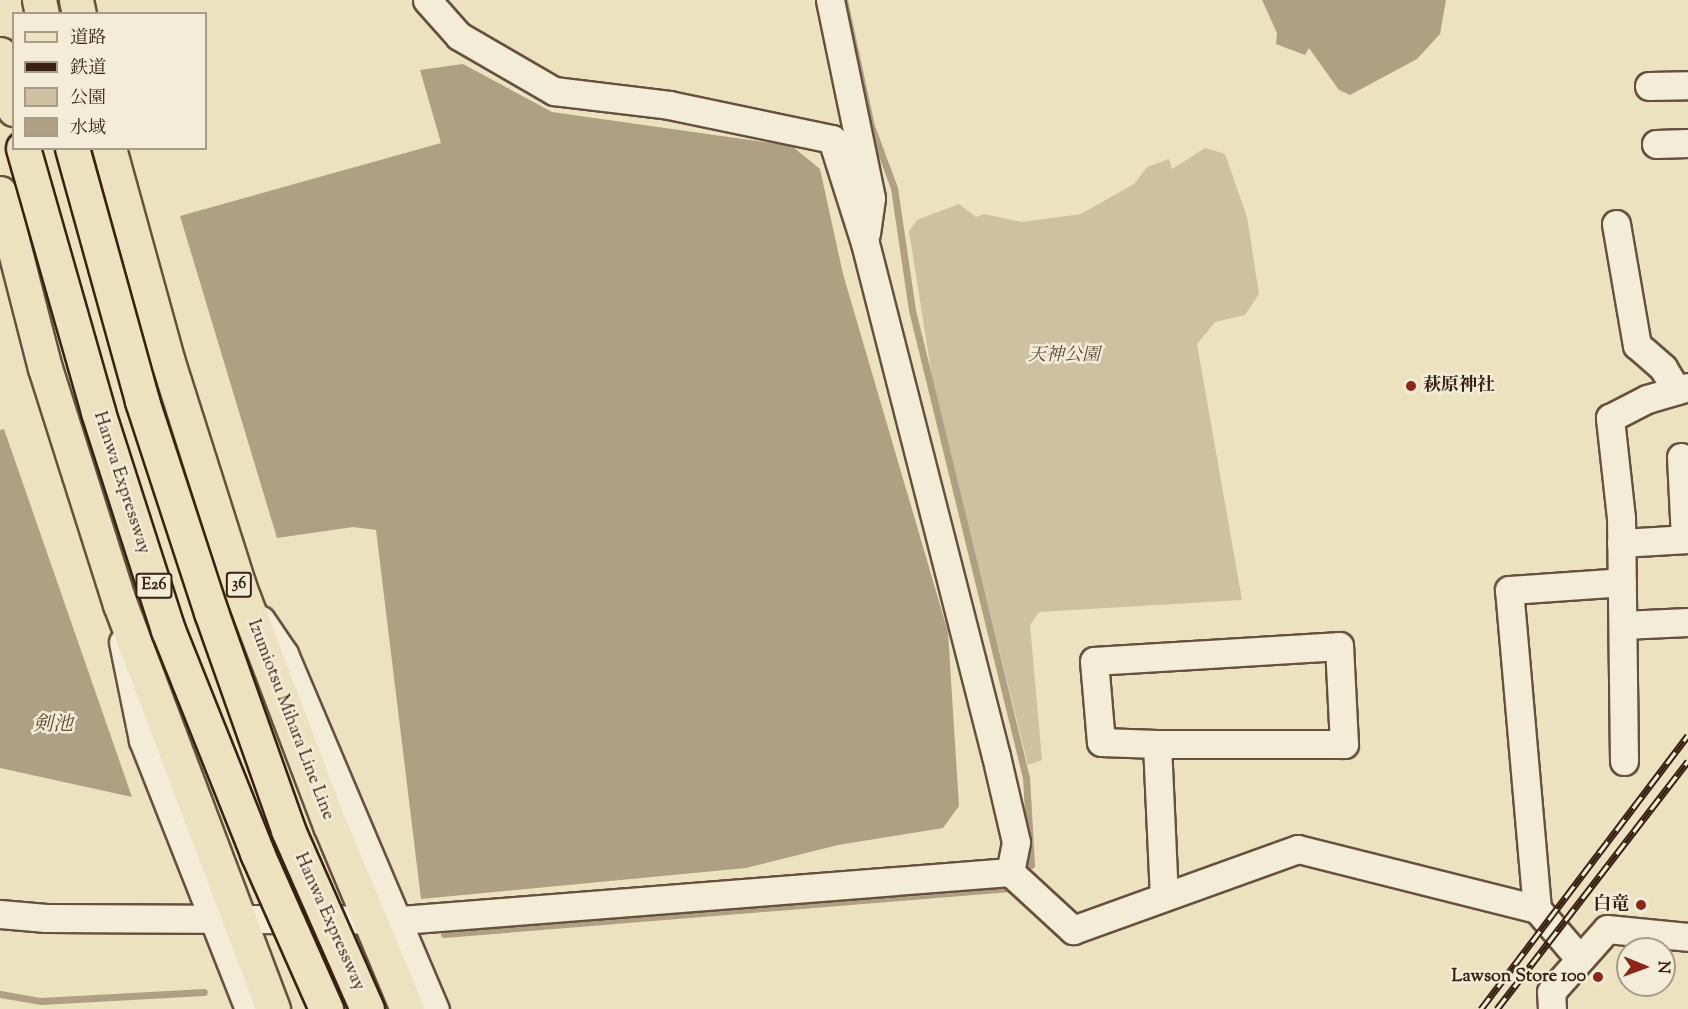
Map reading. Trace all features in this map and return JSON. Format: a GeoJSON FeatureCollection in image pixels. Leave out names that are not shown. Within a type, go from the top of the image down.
{"type":"FeatureCollection","features":[{"type":"Feature","properties":{"kind":"main road"},"geometry":{"type":"LineString","coordinates":[[0,54],[12,101]]}},
{"type":"Feature","properties":{"kind":"main road","name":"Hanwa Expressway"},"geometry":{"type":"LineString","coordinates":[[24,150],[98,412],[168,630],[256,853],[326,1009]]}},
{"type":"Feature","properties":{"kind":"main road","name":"Hanwa Expressway"},"geometry":{"type":"LineString","coordinates":[[73,150],[142,401],[211,612],[288,830],[367,1009]]}},
{"type":"Feature","properties":{"kind":"main road","name":"Izumiotsu Mihara Line Line"},"geometry":{"type":"LineString","coordinates":[[111,150],[168,362],[239,586],[368,919],[407,1009]]}},
{"type":"Feature","properties":{"kind":"main road"},"geometry":{"type":"LineString","coordinates":[[0,193],[45,368],[224,920],[273,1009]]}},
{"type":"Feature","properties":{"kind":"street"},"geometry":{"type":"LineString","coordinates":[[427,0],[459,36],[554,91],[669,105],[832,139],[865,243],[996,756],[1016,842],[1010,872]]}},
{"type":"Feature","properties":{"kind":"street"},"geometry":{"type":"LineString","coordinates":[[831,0],[870,198],[865,243]]}},
{"type":"Feature","properties":{"kind":"street"},"geometry":{"type":"LineString","coordinates":[[1649,86],[1688,85]]}},
{"type":"Feature","properties":{"kind":"street"},"geometry":{"type":"LineString","coordinates":[[1656,144],[1688,143]]}},
{"type":"Feature","properties":{"kind":"street"},"geometry":{"type":"LineString","coordinates":[[1616,224],[1613,285],[1637,345],[1682,388],[1610,417],[1621,543],[1624,761]]}},
{"type":"Feature","properties":{"kind":"street"},"geometry":{"type":"LineString","coordinates":[[1621,543],[1687,539],[1681,457]]}},
{"type":"Feature","properties":{"kind":"street"},"geometry":{"type":"LineString","coordinates":[[1537,909],[1509,590],[1622,582]]}},
{"type":"Feature","properties":{"kind":"street"},"geometry":{"type":"LineString","coordinates":[[239,586],[284,654],[401,920],[435,1009]]}},
{"type":"Feature","properties":{"kind":"street"},"geometry":{"type":"LineString","coordinates":[[1623,625],[1688,622]]}},
{"type":"Feature","properties":{"kind":"street"},"geometry":{"type":"LineString","coordinates":[[1339,646],[1344,744],[1157,744],[1101,742],[1094,661],[1339,646]]}},
{"type":"Feature","properties":{"kind":"street"},"geometry":{"type":"LineString","coordinates":[[1157,744],[1164,897]]}},
{"type":"Feature","properties":{"kind":"street"},"geometry":{"type":"LineString","coordinates":[[0,914],[224,920],[401,920],[1010,872],[1072,930],[1298,849],[1537,909],[1579,958]]}},
{"type":"Feature","properties":{"kind":"street"},"geometry":{"type":"LineString","coordinates":[[224,920],[249,1009]]}},
{"type":"Feature","properties":{"kind":"street"},"geometry":{"type":"LineString","coordinates":[[1552,1009],[1551,992],[1607,929],[1688,937]]}},
{"type":"Feature","properties":{"kind":"green space","name":"天神公園"},"geometry":{"type":"Polygon","coordinates":[[[1205,148],[1225,154],[1247,217],[1259,294],[1245,315],[1215,322],[1197,344],[1242,600],[1039,612],[1030,625],[1042,760],[1028,765],[934,390],[909,231],[917,220],[959,204],[976,217],[984,214],[1022,222],[1081,214],[1134,184],[1147,167],[1169,159],[1172,169],[1205,148]]]}},
{"type":"Feature","properties":{"kind":"water"},"geometry":{"type":"Polygon","coordinates":[[[1262,0],[1446,0],[1440,34],[1417,59],[1350,95],[1339,90],[1309,48],[1305,55],[1276,44],[1277,33],[1262,0]]]}},
{"type":"Feature","properties":{"kind":"water"},"geometry":{"type":"Polygon","coordinates":[[[463,64],[552,112],[792,146],[820,169],[843,274],[948,632],[959,806],[943,828],[838,845],[746,868],[421,899],[376,530],[353,527],[277,538],[180,216],[441,143],[420,70],[463,64]]]}},
{"type":"Feature","properties":{"kind":"water","name":"剣池"},"geometry":{"type":"Polygon","coordinates":[[[4,429],[132,797],[0,768],[0,430],[4,429]]]}},
{"type":"Feature","properties":{"kind":"waterway"},"geometry":{"type":"LineString","coordinates":[[844,0],[871,126],[894,188],[912,310],[1026,777],[1031,865]]}},
{"type":"Feature","properties":{"kind":"waterway"},"geometry":{"type":"LineString","coordinates":[[444,934],[1010,888]]}},
{"type":"Feature","properties":{"kind":"waterway"},"geometry":{"type":"LineString","coordinates":[[0,994],[41,1001],[204,992]]}},
{"type":"Feature","properties":{"kind":"railway"},"geometry":{"type":"LineString","coordinates":[[1481,1009],[1688,735]]}},
{"type":"Feature","properties":{"kind":"railway"},"geometry":{"type":"LineString","coordinates":[[1497,1009],[1688,761]]}},
{"type":"Feature","properties":{"kind":"place","name":"萩原神社"},"geometry":{"type":"Point","coordinates":[1411,386]}},
{"type":"Feature","properties":{"kind":"place","name":"白竜"},"geometry":{"type":"Point","coordinates":[1641,905]}},
{"type":"Feature","properties":{"kind":"place","name":"Lawson Store 100"},"geometry":{"type":"Point","coordinates":[1598,977]}}]}
